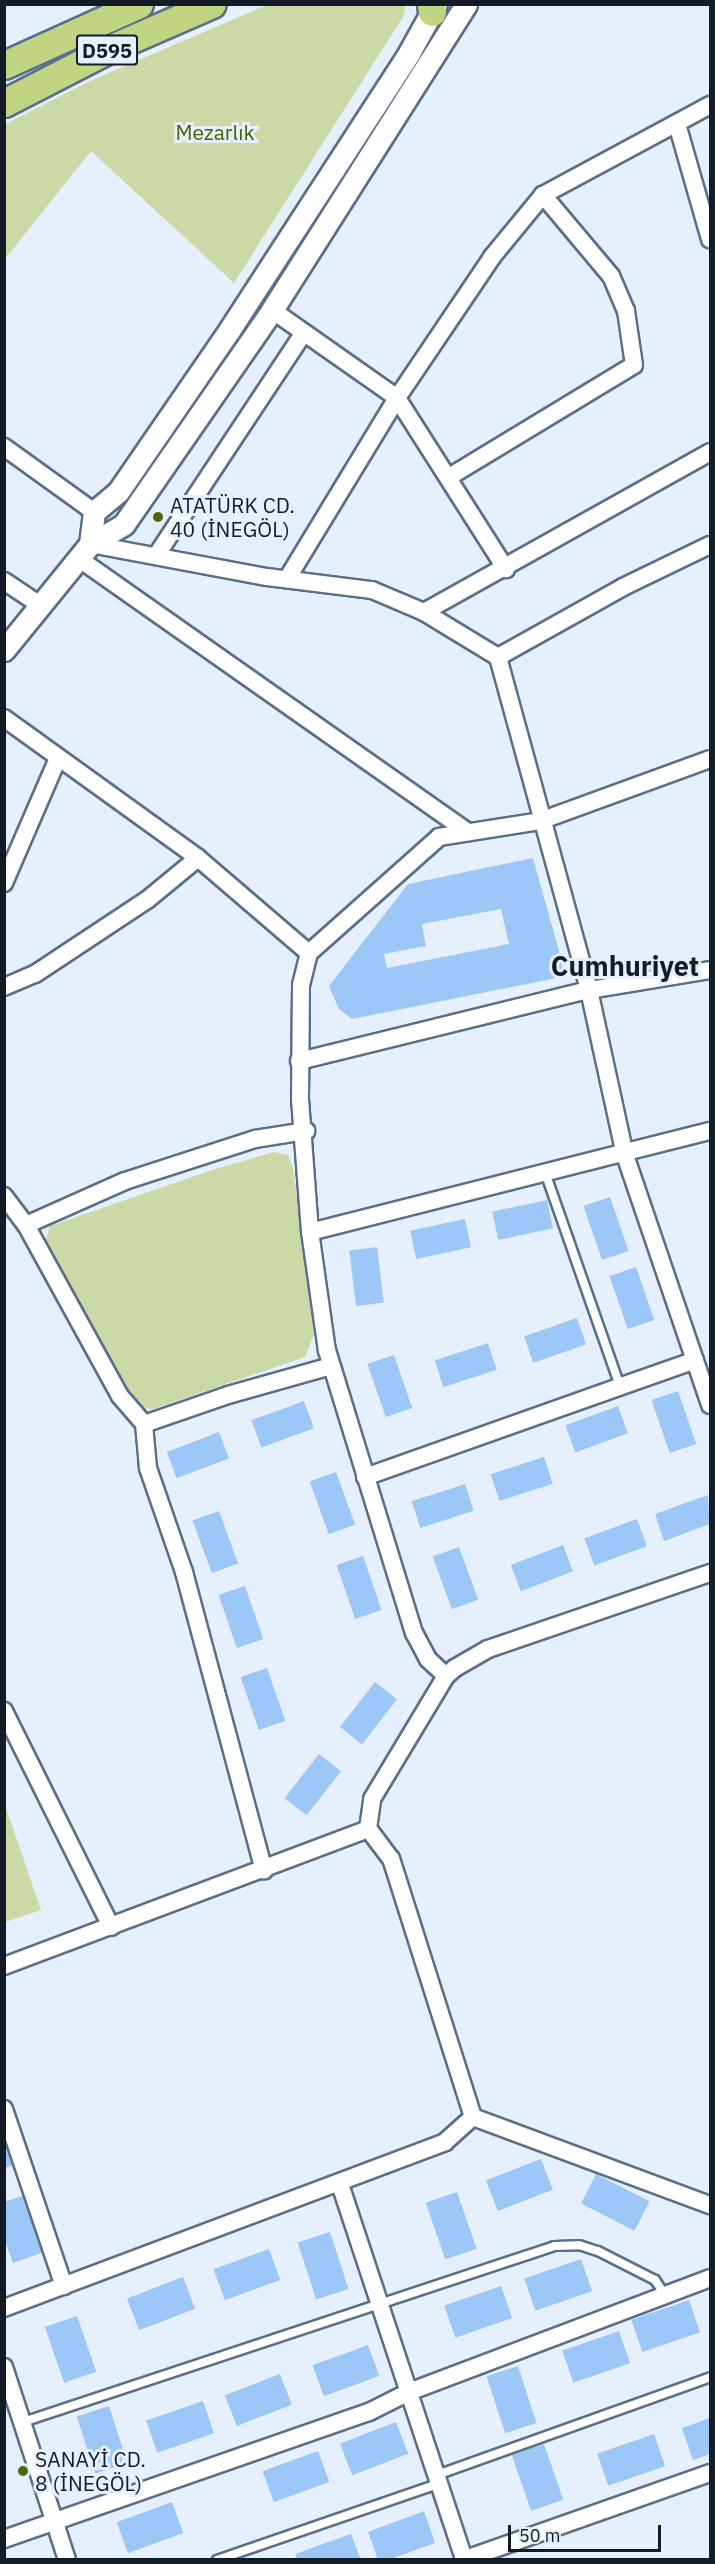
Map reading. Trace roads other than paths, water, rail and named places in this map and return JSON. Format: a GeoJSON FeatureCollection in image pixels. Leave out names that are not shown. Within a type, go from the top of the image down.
{"type":"FeatureCollection","features":[{"type":"Feature","properties":{"kind":"highway","name":"D595"},"geometry":{"type":"LineString","coordinates":[[4,65],[139,4]]}},
{"type":"Feature","properties":{"kind":"highway","name":"D595"},"geometry":{"type":"LineString","coordinates":[[4,103],[109,49],[212,4]]}},
{"type":"Feature","properties":{"kind":"street"},"geometry":{"type":"LineString","coordinates":[[4,650],[84,551],[124,524],[272,310],[466,4]]}},
{"type":"Feature","properties":{"kind":"street"},"geometry":{"type":"LineString","coordinates":[[84,551],[94,512],[118,492],[224,339],[433,7]]}},
{"type":"Feature","properties":{"kind":"street"},"geometry":{"type":"LineString","coordinates":[[287,579],[397,398],[492,256],[543,195],[711,105]]}},
{"type":"Feature","properties":{"kind":"street"},"geometry":{"type":"LineString","coordinates":[[677,124],[711,239]]}},
{"type":"Feature","properties":{"kind":"street"},"geometry":{"type":"LineString","coordinates":[[449,477],[634,365],[626,311],[611,276],[543,195]]}},
{"type":"Feature","properties":{"kind":"street"},"geometry":{"type":"LineString","coordinates":[[272,310],[397,398],[506,569]]}},
{"type":"Feature","properties":{"kind":"street"},"geometry":{"type":"LineString","coordinates":[[156,556],[303,334]]}},
{"type":"Feature","properties":{"kind":"street"},"geometry":{"type":"LineString","coordinates":[[4,447],[94,512]]}},
{"type":"Feature","properties":{"kind":"street"},"geometry":{"type":"LineString","coordinates":[[424,612],[506,569],[711,452]]}},
{"type":"Feature","properties":{"kind":"street"},"geometry":{"type":"LineString","coordinates":[[498,657],[623,587],[711,545]]}},
{"type":"Feature","properties":{"kind":"street"},"geometry":{"type":"LineString","coordinates":[[84,551],[156,556],[287,579],[372,590],[424,612],[498,657],[540,821],[589,990],[625,1155],[711,1405]]}},
{"type":"Feature","properties":{"kind":"street"},"geometry":{"type":"LineString","coordinates":[[84,551],[468,832]]}},
{"type":"Feature","properties":{"kind":"street"},"geometry":{"type":"LineString","coordinates":[[4,581],[40,605]]}},
{"type":"Feature","properties":{"kind":"street"},"geometry":{"type":"LineString","coordinates":[[4,718],[198,858],[309,953]]}},
{"type":"Feature","properties":{"kind":"street"},"geometry":{"type":"LineString","coordinates":[[4,883],[58,758]]}},
{"type":"Feature","properties":{"kind":"street"},"geometry":{"type":"LineString","coordinates":[[446,1677],[428,1659],[414,1633],[331,1366],[310,1232],[306,1131],[299,1061],[301,985],[309,953],[440,837],[540,821],[711,759]]}},
{"type":"Feature","properties":{"kind":"street"},"geometry":{"type":"LineString","coordinates":[[4,987],[35,974],[147,900],[198,858]]}},
{"type":"Feature","properties":{"kind":"street"},"geometry":{"type":"LineString","coordinates":[[299,1061],[589,990],[711,970]]}},
{"type":"Feature","properties":{"kind":"street"},"geometry":{"type":"LineString","coordinates":[[26,1225],[125,1181],[255,1139],[306,1131]]}},
{"type":"Feature","properties":{"kind":"street"},"geometry":{"type":"LineString","coordinates":[[310,1232],[625,1155],[711,1131]]}},
{"type":"Feature","properties":{"kind":"street"},"geometry":{"type":"LineString","coordinates":[[4,1196],[26,1225],[120,1396],[144,1424],[148,1468],[184,1572],[264,1870]]}},
{"type":"Feature","properties":{"kind":"street"},"geometry":{"type":"LineString","coordinates":[[365,1477],[695,1360]]}},
{"type":"Feature","properties":{"kind":"street"},"geometry":{"type":"LineString","coordinates":[[144,1424],[228,1395],[331,1366]]}},
{"type":"Feature","properties":{"kind":"street"},"geometry":{"type":"LineString","coordinates":[[472,2117],[391,1859],[368,1829],[372,1799],[446,1677],[488,1649],[711,1573]]}},
{"type":"Feature","properties":{"kind":"street"},"geometry":{"type":"LineString","coordinates":[[4,1711],[111,1927]]}},
{"type":"Feature","properties":{"kind":"street"},"geometry":{"type":"LineString","coordinates":[[4,1966],[368,1829]]}},
{"type":"Feature","properties":{"kind":"street"},"geometry":{"type":"LineString","coordinates":[[4,2109],[64,2286]]}},
{"type":"Feature","properties":{"kind":"street"},"geometry":{"type":"LineString","coordinates":[[4,2308],[340,2184],[445,2142],[472,2117]]}},
{"type":"Feature","properties":{"kind":"street"},"geometry":{"type":"LineString","coordinates":[[472,2117],[711,2205]]}},
{"type":"Feature","properties":{"kind":"street"},"geometry":{"type":"LineString","coordinates":[[340,2184],[463,2559],[711,2473]]}},
{"type":"Feature","properties":{"kind":"street"},"geometry":{"type":"LineString","coordinates":[[4,2539],[369,2412],[409,2392],[711,2278]]}},
{"type":"Feature","properties":{"kind":"street"},"geometry":{"type":"LineString","coordinates":[[4,2367],[67,2559]]}},
{"type":"Feature","properties":{"kind":"lane"},"geometry":{"type":"LineString","coordinates":[[546,1174],[620,1386]]}},
{"type":"Feature","properties":{"kind":"lane"},"geometry":{"type":"LineString","coordinates":[[22,2422],[567,2245],[598,2251],[655,2280],[665,2295]]}},
{"type":"Feature","properties":{"kind":"lane"},"geometry":{"type":"LineString","coordinates":[[218,2559],[711,2377]]}},
{"type":"Feature","properties":{"kind":"place","name":"ATATÜRK CD. 40 (İNEGÖL)"},"geometry":{"type":"Point","coordinates":[158,517]}},
{"type":"Feature","properties":{"kind":"place","name":"SANAYİ CD. 8 (İNEGÖL)"},"geometry":{"type":"Point","coordinates":[23,2471]}},
{"type":"Feature","properties":{"kind":"district","name":"Cumhuriyet"},"geometry":{"type":"Point","coordinates":[625,966]}},
{"type":"Feature","properties":{"kind":"park label","name":"Mezarlık"},"geometry":{"type":"Point","coordinates":[215,132]}}]}
